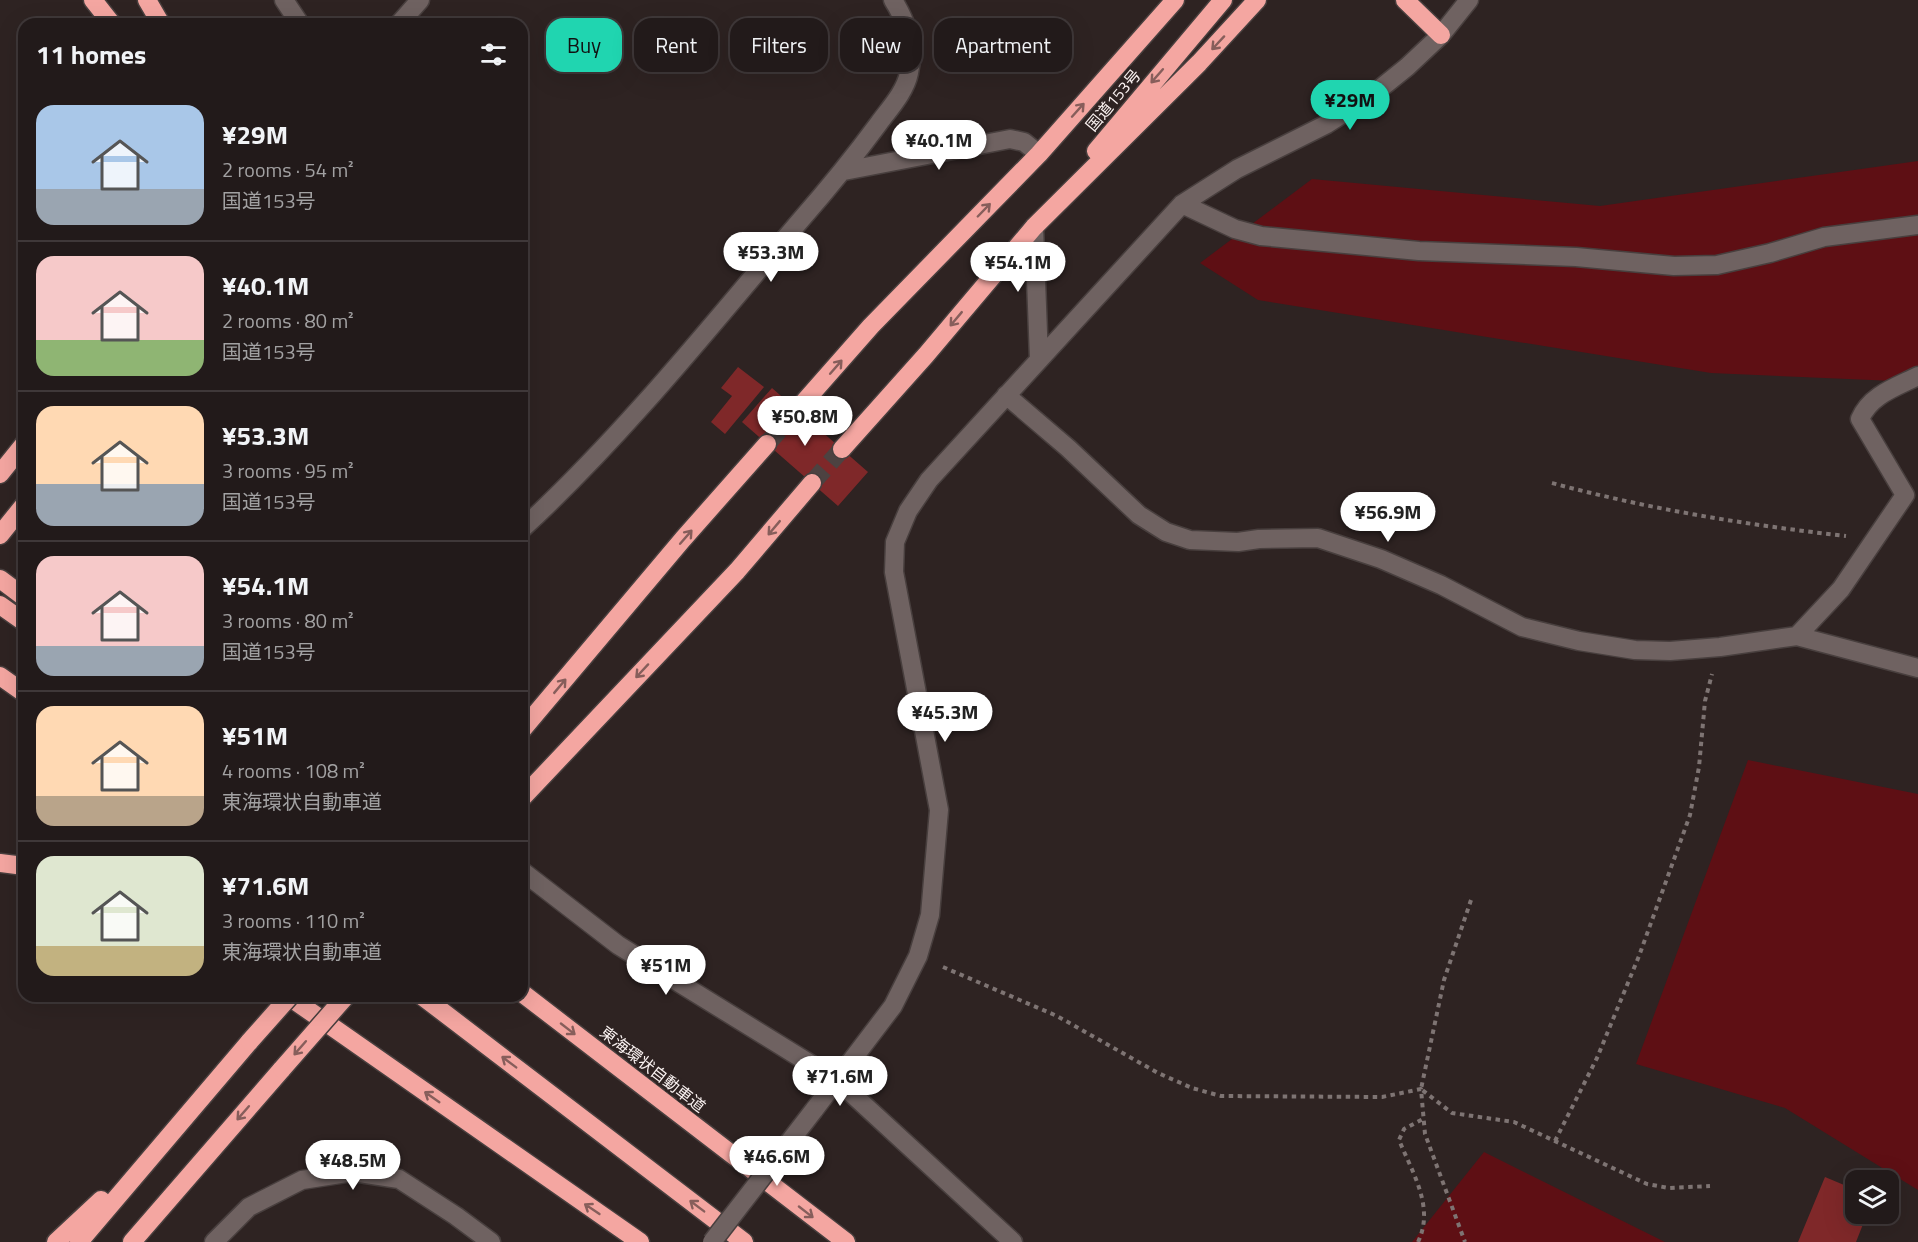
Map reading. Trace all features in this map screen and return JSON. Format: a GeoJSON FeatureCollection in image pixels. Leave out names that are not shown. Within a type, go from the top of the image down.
{"type":"FeatureCollection","features":[{"type":"Feature","properties":{"kind":"highway"},"geometry":{"type":"LineString","coordinates":[[93,0],[107,18]]}},
{"type":"Feature","properties":{"kind":"highway"},"geometry":{"type":"LineString","coordinates":[[147,0],[158,18]]}},
{"type":"Feature","properties":{"kind":"highway","name":"国道153号"},"geometry":{"type":"LineString","coordinates":[[797,411],[871,326],[1039,154],[1175,0]]}},
{"type":"Feature","properties":{"kind":"highway","name":"国道153号"},"geometry":{"type":"LineString","coordinates":[[1034,226],[1223,0]]}},
{"type":"Feature","properties":{"kind":"highway"},"geometry":{"type":"LineString","coordinates":[[842,449],[926,355],[1034,226],[1199,63],[1257,0]]}},
{"type":"Feature","properties":{"kind":"highway"},"geometry":{"type":"LineString","coordinates":[[1405,0],[1441,35]]}},
{"type":"Feature","properties":{"kind":"highway"},"geometry":{"type":"LineString","coordinates":[[1425,0],[1441,35]]}},
{"type":"Feature","properties":{"kind":"highway"},"geometry":{"type":"LineString","coordinates":[[528,723],[683,539],[767,444]]}},
{"type":"Feature","properties":{"kind":"highway"},"geometry":{"type":"LineString","coordinates":[[0,474],[18,452]]}},
{"type":"Feature","properties":{"kind":"highway"},"geometry":{"type":"LineString","coordinates":[[528,792],[738,571],[812,483]]}},
{"type":"Feature","properties":{"kind":"highway"},"geometry":{"type":"LineString","coordinates":[[0,535],[18,513]]}},
{"type":"Feature","properties":{"kind":"highway"},"geometry":{"type":"LineString","coordinates":[[0,579],[18,592]]}},
{"type":"Feature","properties":{"kind":"highway"},"geometry":{"type":"LineString","coordinates":[[0,605],[18,618]]}},
{"type":"Feature","properties":{"kind":"highway"},"geometry":{"type":"LineString","coordinates":[[0,676],[18,689]]}},
{"type":"Feature","properties":{"kind":"highway"},"geometry":{"type":"LineString","coordinates":[[0,863],[18,865]]}},
{"type":"Feature","properties":{"kind":"highway","name":"東海環状自動車道"},"geometry":{"type":"LineString","coordinates":[[528,998],[846,1242]]}},
{"type":"Feature","properties":{"kind":"highway"},"geometry":{"type":"LineString","coordinates":[[79,1242],[284,1002]]}},
{"type":"Feature","properties":{"kind":"highway"},"geometry":{"type":"LineString","coordinates":[[298,1002],[640,1242]]}},
{"type":"Feature","properties":{"kind":"highway"},"geometry":{"type":"LineString","coordinates":[[132,1242],[341,1002]]}},
{"type":"Feature","properties":{"kind":"highway"},"geometry":{"type":"LineString","coordinates":[[430,1002],[744,1242]]}},
{"type":"Feature","properties":{"kind":"highway"},"geometry":{"type":"LineString","coordinates":[[56,1242],[184,1118]]}},
{"type":"Feature","properties":{"kind":"street"},"geometry":{"type":"LineString","coordinates":[[284,0],[296,18]]}},
{"type":"Feature","properties":{"kind":"street"},"geometry":{"type":"LineString","coordinates":[[404,18],[420,0]]}},
{"type":"Feature","properties":{"kind":"street"},"geometry":{"type":"LineString","coordinates":[[528,523],[563,491],[664,380],[844,171],[901,94],[909,74],[912,50],[908,27],[892,0]]}},
{"type":"Feature","properties":{"kind":"street"},"geometry":{"type":"LineString","coordinates":[[712,1242],[838,1081],[893,1006],[918,956],[930,915],[939,810],[894,572],[895,542],[908,511],[929,480],[1182,204],[1237,169],[1328,124],[1371,96],[1441,35],[1469,0]]}},
{"type":"Feature","properties":{"kind":"street"},"geometry":{"type":"LineString","coordinates":[[844,171],[1010,139],[1024,142],[1039,154]]}},
{"type":"Feature","properties":{"kind":"street"},"geometry":{"type":"LineString","coordinates":[[1182,204],[1235,229],[1261,236],[1419,251],[1576,258],[1674,266],[1717,265],[1770,253],[1824,237],[1918,225]]}},
{"type":"Feature","properties":{"kind":"street"},"geometry":{"type":"LineString","coordinates":[[1034,226],[1039,359]]}},
{"type":"Feature","properties":{"kind":"street"},"geometry":{"type":"LineString","coordinates":[[1797,636],[1841,589],[1905,495],[1860,419],[1865,406],[1918,376]]}},
{"type":"Feature","properties":{"kind":"street"},"geometry":{"type":"LineString","coordinates":[[1006,395],[1068,448],[1139,515],[1166,532],[1190,540],[1238,542],[1260,539],[1318,538],[1382,560],[1431,581],[1522,627],[1579,641],[1635,651],[1720,647],[1797,636],[1918,668]]}},
{"type":"Feature","properties":{"kind":"street"},"geometry":{"type":"LineString","coordinates":[[528,876],[618,945],[838,1081],[1013,1242]]}},
{"type":"Feature","properties":{"kind":"street"},"geometry":{"type":"LineString","coordinates":[[214,1242],[249,1207],[302,1180],[353,1172],[399,1179],[491,1242]]}},
{"type":"Feature","properties":{"kind":"path"},"geometry":{"type":"LineString","coordinates":[[1552,483],[1608,498],[1677,511],[1876,540]]}},
{"type":"Feature","properties":{"kind":"path"},"geometry":{"type":"LineString","coordinates":[[1555,1141],[1597,1058],[1639,956],[1690,815],[1699,767],[1705,701],[1720,647]]}},
{"type":"Feature","properties":{"kind":"path"},"geometry":{"type":"LineString","coordinates":[[1465,1242],[1425,1134],[1421,1089],[1444,980],[1471,900]]}},
{"type":"Feature","properties":{"kind":"path"},"geometry":{"type":"LineString","coordinates":[[918,956],[1057,1016],[1158,1073],[1192,1088],[1221,1096],[1382,1097],[1421,1089],[1452,1113],[1514,1122],[1647,1184],[1669,1188],[1710,1186]]}},
{"type":"Feature","properties":{"kind":"path"},"geometry":{"type":"LineString","coordinates":[[1418,1242],[1423,1231],[1425,1212],[1422,1197],[1399,1140],[1404,1129],[1423,1119]]}},
{"type":"Feature","properties":{"kind":"shaded area"},"geometry":{"type":"Polygon","coordinates":[[[1918,161],[1918,382],[1711,373],[1258,300],[1200,263],[1312,179],[1600,206],[1918,161]]]}},
{"type":"Feature","properties":{"kind":"shaded area"},"geometry":{"type":"Polygon","coordinates":[[[1748,760],[1918,794],[1918,1190],[1899,1178],[1899,1170],[1886,1170],[1785,1108],[1636,1064],[1748,760]]]}},
{"type":"Feature","properties":{"kind":"shaded area"},"geometry":{"type":"Polygon","coordinates":[[[1484,1152],[1665,1242],[1412,1242],[1484,1152]]]}},
{"type":"Feature","properties":{"kind":"building"},"geometry":{"type":"Polygon","coordinates":[[[738,367],[764,387],[725,434],[711,422],[732,396],[721,388],[738,367]]]}},
{"type":"Feature","properties":{"kind":"building"},"geometry":{"type":"Polygon","coordinates":[[[772,388],[868,472],[838,506],[742,422],[772,388]]]}},
{"type":"Feature","properties":{"kind":"building"},"geometry":{"type":"Polygon","coordinates":[[[1825,1177],[1845,1185],[1845,1224],[1863,1224],[1856,1242],[1798,1242],[1825,1177]]]}},
{"type":"Feature","properties":{"kind":"tunnel"},"geometry":{"type":"LineString","coordinates":[[767,444],[797,410]]}},
{"type":"Feature","properties":{"kind":"tunnel"},"geometry":{"type":"LineString","coordinates":[[812,483],[842,449]]}}]}
